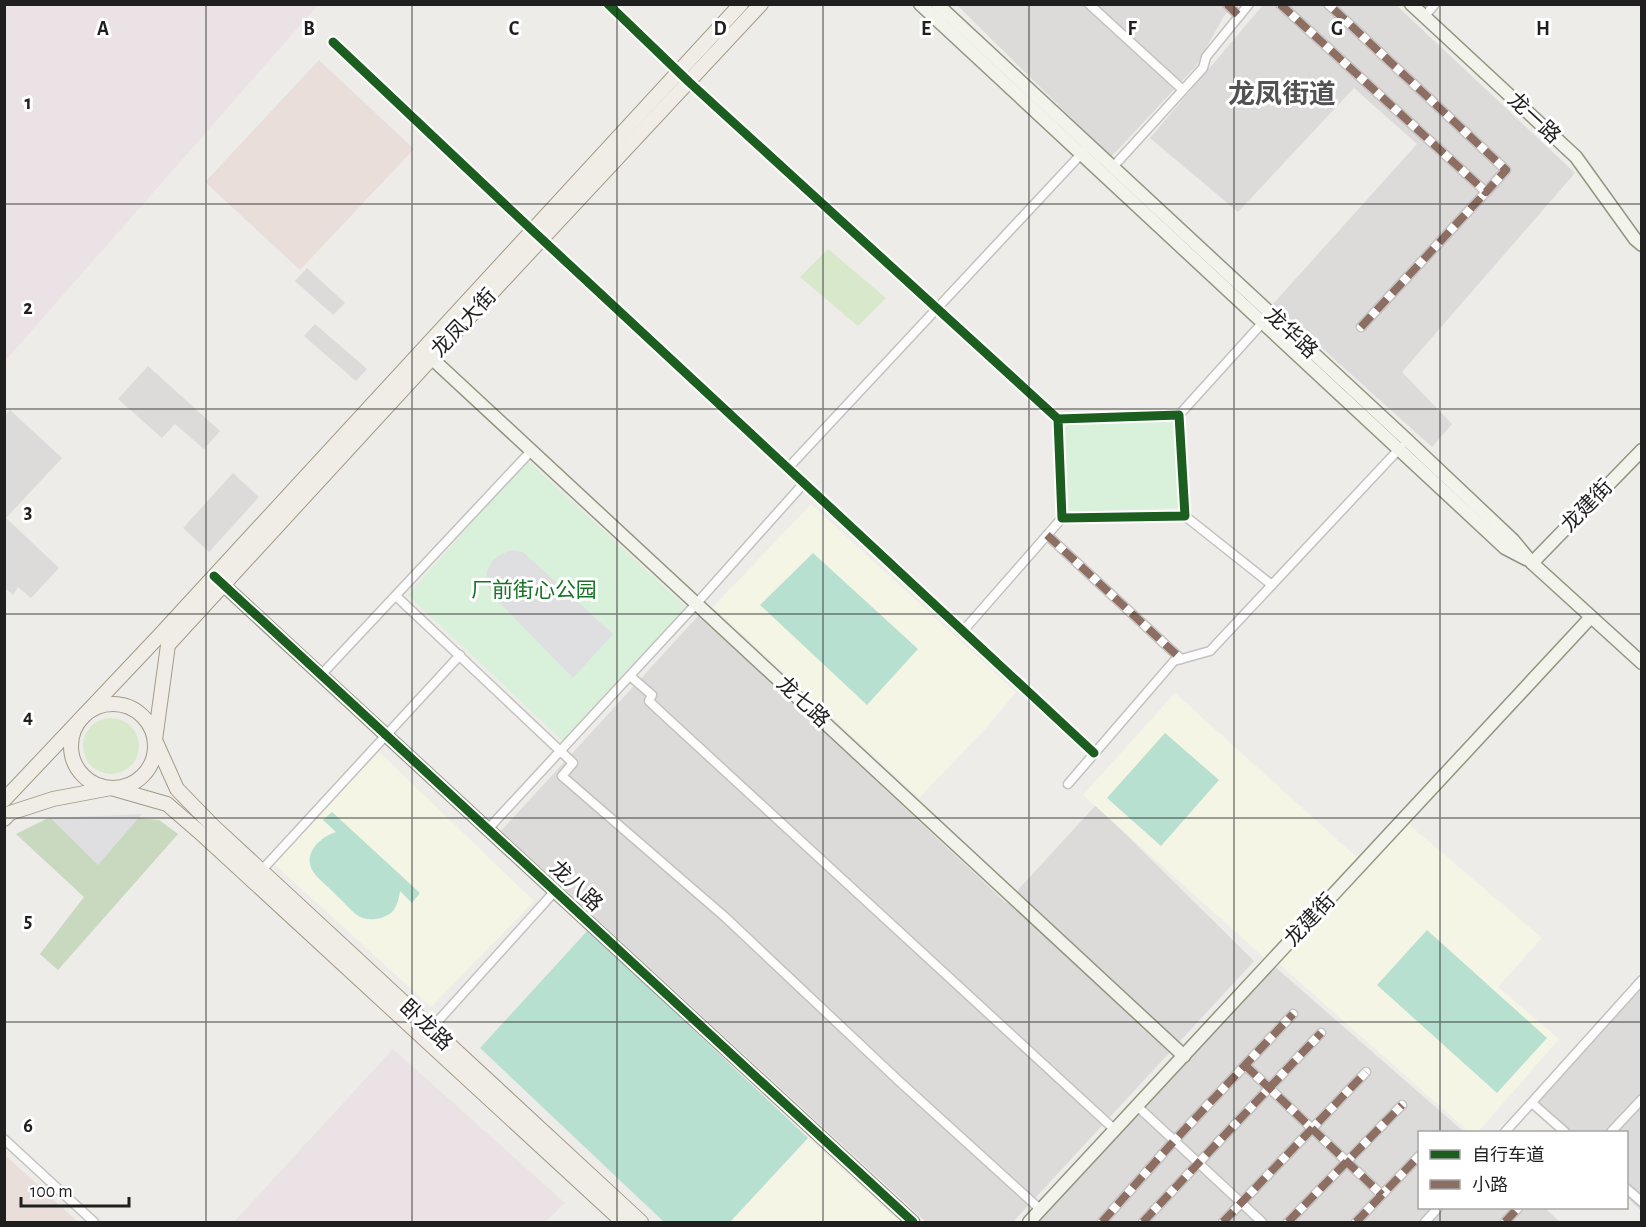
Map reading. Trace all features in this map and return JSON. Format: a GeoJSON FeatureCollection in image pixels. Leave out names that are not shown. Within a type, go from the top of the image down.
{"type":"FeatureCollection","features":[{"type":"Feature","properties":{"kind":"main road","name":"龙凤大街"},"geometry":{"type":"LineString","coordinates":[[537,235],[741,4]]}},
{"type":"Feature","properties":{"kind":"main road","name":"龙凤大街"},"geometry":{"type":"LineString","coordinates":[[4,800],[83,717],[164,640],[537,235],[689,82],[761,4]]}},
{"type":"Feature","properties":{"kind":"main road"},"geometry":{"type":"LineString","coordinates":[[7,816],[53,799],[129,784],[144,774],[155,752],[164,640]]}},
{"type":"Feature","properties":{"kind":"main road"},"geometry":{"type":"LineString","coordinates":[[119,704],[132,708],[147,722],[177,789],[208,830],[167,804],[99,785],[80,772],[74,761],[72,738],[83,717],[93,709],[106,705],[119,704]]}},
{"type":"Feature","properties":{"kind":"main road","name":"卧龙路"},"geometry":{"type":"LineString","coordinates":[[208,830],[261,871],[426,1033]]}},
{"type":"Feature","properties":{"kind":"main road","name":"卧龙路"},"geometry":{"type":"LineString","coordinates":[[208,830],[633,1221]]}},
{"type":"Feature","properties":{"kind":"street"},"geometry":{"type":"LineString","coordinates":[[608,4],[689,82],[1058,419],[1179,415]]}},
{"type":"Feature","properties":{"kind":"street"},"geometry":{"type":"LineString","coordinates":[[920,4],[1085,150],[1266,318],[1179,415],[1185,516]]}},
{"type":"Feature","properties":{"kind":"street","name":"龙华路"},"geometry":{"type":"LineString","coordinates":[[937,4],[1085,150],[1112,168],[1266,318],[1403,444],[1513,540],[1532,563],[1641,663]]}},
{"type":"Feature","properties":{"kind":"street"},"geometry":{"type":"LineString","coordinates":[[1089,4],[1183,90]]}},
{"type":"Feature","properties":{"kind":"street"},"geometry":{"type":"LineString","coordinates":[[1227,4],[1239,16]]}},
{"type":"Feature","properties":{"kind":"street"},"geometry":{"type":"LineString","coordinates":[[1112,168],[1203,68],[1206,57],[1249,4]]}},
{"type":"Feature","properties":{"kind":"street"},"geometry":{"type":"LineString","coordinates":[[1280,4],[1486,192]]}},
{"type":"Feature","properties":{"kind":"street"},"geometry":{"type":"LineString","coordinates":[[1328,4],[1506,170],[1361,327]]}},
{"type":"Feature","properties":{"kind":"street","name":"龙一路"},"geometry":{"type":"LineString","coordinates":[[1411,4],[1576,157],[1641,245]]}},
{"type":"Feature","properties":{"kind":"street"},"geometry":{"type":"LineString","coordinates":[[1424,17],[1435,4]]}},
{"type":"Feature","properties":{"kind":"street"},"geometry":{"type":"LineString","coordinates":[[333,42],[1094,753]]}},
{"type":"Feature","properties":{"kind":"street"},"geometry":{"type":"LineString","coordinates":[[788,468],[1085,150]]}},
{"type":"Feature","properties":{"kind":"street","name":"龙七路"},"geometry":{"type":"LineString","coordinates":[[427,353],[1184,1056]]}},
{"type":"Feature","properties":{"kind":"street"},"geometry":{"type":"LineString","coordinates":[[963,631],[1062,519],[1058,419]]}},
{"type":"Feature","properties":{"kind":"street"},"geometry":{"type":"LineString","coordinates":[[1068,784],[1174,661],[1210,651],[1403,444]]}},
{"type":"Feature","properties":{"kind":"street"},"geometry":{"type":"LineString","coordinates":[[321,675],[532,450]]}},
{"type":"Feature","properties":{"kind":"street","name":"龙建街"},"geometry":{"type":"LineString","coordinates":[[1532,563],[1641,450]]}},
{"type":"Feature","properties":{"kind":"street"},"geometry":{"type":"LineString","coordinates":[[488,829],[697,603],[804,483]]}},
{"type":"Feature","properties":{"kind":"street"},"geometry":{"type":"LineString","coordinates":[[1062,519],[1185,516],[1272,585]]}},
{"type":"Feature","properties":{"kind":"street"},"geometry":{"type":"LineString","coordinates":[[1047,535],[1181,659]]}},
{"type":"Feature","properties":{"kind":"street","name":"龙八路"},"geometry":{"type":"LineString","coordinates":[[219,580],[914,1222]]}},
{"type":"Feature","properties":{"kind":"street"},"geometry":{"type":"LineString","coordinates":[[396,596],[573,763],[562,776],[725,917],[900,1082],[1041,1210]]}},
{"type":"Feature","properties":{"kind":"street","name":"龙建街"},"geometry":{"type":"LineString","coordinates":[[1029,1222],[1591,617]]}},
{"type":"Feature","properties":{"kind":"street"},"geometry":{"type":"LineString","coordinates":[[261,871],[460,655]]}},
{"type":"Feature","properties":{"kind":"street"},"geometry":{"type":"LineString","coordinates":[[630,676],[652,695],[649,701],[665,716],[1115,1130]]}},
{"type":"Feature","properties":{"kind":"street"},"geometry":{"type":"LineString","coordinates":[[426,1033],[555,891]]}},
{"type":"Feature","properties":{"kind":"street"},"geometry":{"type":"LineString","coordinates":[[1506,1131],[1641,980]]}},
{"type":"Feature","properties":{"kind":"street"},"geometry":{"type":"LineString","coordinates":[[1102,1222],[1293,1014]]}},
{"type":"Feature","properties":{"kind":"street"},"geometry":{"type":"LineString","coordinates":[[1143,1222],[1321,1033]]}},
{"type":"Feature","properties":{"kind":"street"},"geometry":{"type":"LineString","coordinates":[[1245,1065],[1382,1195]]}},
{"type":"Feature","properties":{"kind":"street"},"geometry":{"type":"LineString","coordinates":[[1223,1222],[1366,1072]]}},
{"type":"Feature","properties":{"kind":"street"},"geometry":{"type":"LineString","coordinates":[[1612,1131],[1641,1099]]}},
{"type":"Feature","properties":{"kind":"street"},"geometry":{"type":"LineString","coordinates":[[1532,1103],[1564,1131]]}},
{"type":"Feature","properties":{"kind":"street"},"geometry":{"type":"LineString","coordinates":[[1288,1222],[1402,1105]]}},
{"type":"Feature","properties":{"kind":"street"},"geometry":{"type":"LineString","coordinates":[[1137,1106],[1262,1222]]}},
{"type":"Feature","properties":{"kind":"street"},"geometry":{"type":"LineString","coordinates":[[4,1139],[94,1222]]}},
{"type":"Feature","properties":{"kind":"street"},"geometry":{"type":"LineString","coordinates":[[1356,1222],[1418,1156]]}},
{"type":"Feature","properties":{"kind":"street"},"geometry":{"type":"LineString","coordinates":[[1628,1190],[1641,1202]]}},
{"type":"Feature","properties":{"kind":"street"},"geometry":{"type":"LineString","coordinates":[[1425,1222],[1437,1209]]}},
{"type":"Feature","properties":{"kind":"street"},"geometry":{"type":"LineString","coordinates":[[1505,1222],[1517,1209]]}},
{"type":"Feature","properties":{"kind":"shaded area"},"geometry":{"type":"Polygon","coordinates":[[[4,5],[318,5],[5,361],[4,5]]]}},
{"type":"Feature","properties":{"kind":"shaded area"},"geometry":{"type":"Polygon","coordinates":[[[957,5],[1234,5],[1224,16],[1196,66],[1111,157],[957,5]]]}},
{"type":"Feature","properties":{"kind":"shaded area"},"geometry":{"type":"Polygon","coordinates":[[[1263,5],[1396,5],[1575,173],[1402,372],[1452,424],[1432,447],[1273,304],[1417,144],[1354,88],[1238,212],[1150,138],[1263,5]]]}},
{"type":"Feature","properties":{"kind":"shaded area"},"geometry":{"type":"Polygon","coordinates":[[[319,60],[414,149],[300,270],[205,182],[319,60]]]}},
{"type":"Feature","properties":{"kind":"shaded area"},"geometry":{"type":"Polygon","coordinates":[[[307,268],[345,303],[333,315],[295,281],[307,268]]]}},
{"type":"Feature","properties":{"kind":"shaded area"},"geometry":{"type":"Polygon","coordinates":[[[315,324],[367,369],[356,381],[304,336],[315,324]]]}},
{"type":"Feature","properties":{"kind":"shaded area"},"geometry":{"type":"Polygon","coordinates":[[[148,366],[220,431],[204,449],[175,424],[162,438],[118,399],[148,366]]]}},
{"type":"Feature","properties":{"kind":"shaded area"},"geometry":{"type":"Polygon","coordinates":[[[10,410],[62,458],[6,518],[59,568],[31,598],[18,587],[13,595],[5,588],[4,416],[10,410]]]}},
{"type":"Feature","properties":{"kind":"shaded area"},"geometry":{"type":"Polygon","coordinates":[[[233,473],[259,497],[209,552],[183,528],[233,473]]]}},
{"type":"Feature","properties":{"kind":"shaded area"},"geometry":{"type":"Polygon","coordinates":[[[811,504],[1016,692],[988,726],[919,798],[713,607],[811,504]]]}},
{"type":"Feature","properties":{"kind":"shaded area"},"geometry":{"type":"Polygon","coordinates":[[[512,550],[523,552],[613,634],[573,678],[492,595],[487,583],[487,571],[493,560],[512,550]]]}},
{"type":"Feature","properties":{"kind":"shaded area"},"geometry":{"type":"Polygon","coordinates":[[[699,615],[1006,903],[1096,805],[1254,961],[1013,1222],[926,1222],[501,831],[699,615]]]}},
{"type":"Feature","properties":{"kind":"shaded area"},"geometry":{"type":"Polygon","coordinates":[[[1175,693],[1361,861],[1269,962],[1083,795],[1175,693]]]}},
{"type":"Feature","properties":{"kind":"shaded area"},"geometry":{"type":"Polygon","coordinates":[[[379,752],[534,901],[431,1007],[272,862],[379,752]]]}},
{"type":"Feature","properties":{"kind":"shaded area"},"geometry":{"type":"Polygon","coordinates":[[[142,814],[98,865],[51,818],[142,814]]]}},
{"type":"Feature","properties":{"kind":"shaded area"},"geometry":{"type":"Polygon","coordinates":[[[1406,822],[1542,938],[1498,987],[1559,1039],[1479,1131],[1468,1131],[1278,963],[1406,822]]]}},
{"type":"Feature","properties":{"kind":"shaded area"},"geometry":{"type":"Polygon","coordinates":[[[1274,966],[1463,1131],[1418,1131],[1418,1209],[1546,1209],[1560,1222],[1039,1222],[1274,966]]]}},
{"type":"Feature","properties":{"kind":"shaded area"},"geometry":{"type":"Polygon","coordinates":[[[1641,989],[1641,1211],[1628,1198],[1628,1131],[1557,1131],[1530,1107],[1641,989]]]}},
{"type":"Feature","properties":{"kind":"shaded area"},"geometry":{"type":"Polygon","coordinates":[[[393,1049],[565,1203],[545,1222],[234,1222],[393,1049]]]}},
{"type":"Feature","properties":{"kind":"shaded area"},"geometry":{"type":"Polygon","coordinates":[[[808,1138],[900,1222],[730,1222],[808,1138]]]}},
{"type":"Feature","properties":{"kind":"shaded area"},"geometry":{"type":"Polygon","coordinates":[[[5,1155],[78,1222],[5,1222],[5,1155]]]}},
{"type":"Feature","properties":{"kind":"green space"},"geometry":{"type":"Polygon","coordinates":[[[828,249],[886,298],[858,326],[800,277],[828,249]]]}},
{"type":"Feature","properties":{"kind":"green space"},"geometry":{"type":"Polygon","coordinates":[[[1174,420],[1178,508],[1069,512],[1065,425],[1174,420]]]}},
{"type":"Feature","properties":{"kind":"green space","name":"厂前街心公园"},"geometry":{"type":"Polygon","coordinates":[[[527,460],[687,608],[564,742],[408,595],[527,460]]]}},
{"type":"Feature","properties":{"kind":"green space"},"geometry":{"type":"Polygon","coordinates":[[[813,553],[918,649],[867,705],[760,605],[813,553]]]}},
{"type":"Feature","properties":{"kind":"green space"},"geometry":{"type":"Polygon","coordinates":[[[105,718],[117,718],[127,722],[135,730],[139,746],[135,762],[127,770],[117,774],[105,774],[95,770],[87,762],[83,752],[83,740],[87,730],[95,722],[105,718]]]}},
{"type":"Feature","properties":{"kind":"green space"},"geometry":{"type":"Polygon","coordinates":[[[1165,733],[1219,780],[1161,846],[1107,798],[1165,733]]]}},
{"type":"Feature","properties":{"kind":"green space"},"geometry":{"type":"Polygon","coordinates":[[[332,812],[420,893],[412,903],[400,891],[392,912],[379,918],[365,919],[354,913],[316,876],[311,866],[311,853],[319,842],[336,832],[323,820],[332,812]]]}},
{"type":"Feature","properties":{"kind":"green space"},"geometry":{"type":"Polygon","coordinates":[[[51,818],[98,864],[138,818],[159,820],[178,834],[58,970],[40,954],[84,897],[16,834],[51,818]]]}},
{"type":"Feature","properties":{"kind":"green space"},"geometry":{"type":"Polygon","coordinates":[[[588,930],[808,1138],[730,1222],[664,1222],[480,1048],[588,930]]]}},
{"type":"Feature","properties":{"kind":"green space"},"geometry":{"type":"Polygon","coordinates":[[[1427,930],[1547,1038],[1497,1093],[1377,985],[1427,930]]]}},
{"type":"Feature","properties":{"kind":"marked path"},"geometry":{"type":"LineString","coordinates":[[1227,4],[1239,16]]}},
{"type":"Feature","properties":{"kind":"marked path"},"geometry":{"type":"LineString","coordinates":[[1280,4],[1486,192],[1506,170],[1328,4]]}},
{"type":"Feature","properties":{"kind":"marked path"},"geometry":{"type":"LineString","coordinates":[[1361,327],[1486,192]]}},
{"type":"Feature","properties":{"kind":"marked path"},"geometry":{"type":"LineString","coordinates":[[1047,535],[1181,659]]}},
{"type":"Feature","properties":{"kind":"marked path"},"geometry":{"type":"LineString","coordinates":[[1102,1222],[1293,1014]]}},
{"type":"Feature","properties":{"kind":"marked path"},"geometry":{"type":"LineString","coordinates":[[1143,1222],[1321,1033]]}},
{"type":"Feature","properties":{"kind":"marked path"},"geometry":{"type":"LineString","coordinates":[[1245,1065],[1382,1195]]}},
{"type":"Feature","properties":{"kind":"marked path"},"geometry":{"type":"LineString","coordinates":[[1223,1222],[1366,1072]]}},
{"type":"Feature","properties":{"kind":"marked path"},"geometry":{"type":"LineString","coordinates":[[1288,1222],[1402,1105]]}},
{"type":"Feature","properties":{"kind":"marked path"},"geometry":{"type":"LineString","coordinates":[[1356,1222],[1418,1157]]}},
{"type":"Feature","properties":{"kind":"marked path"},"geometry":{"type":"LineString","coordinates":[[1505,1222],[1517,1209]]}},
{"type":"Feature","properties":{"kind":"cycle path"},"geometry":{"type":"LineString","coordinates":[[608,4],[689,82],[1058,419],[1179,415],[1185,516],[1062,518],[1058,419]]}},
{"type":"Feature","properties":{"kind":"cycle path"},"geometry":{"type":"LineString","coordinates":[[333,42],[1094,753]]}},
{"type":"Feature","properties":{"kind":"cycle path"},"geometry":{"type":"LineString","coordinates":[[214,576],[913,1222]]}},
{"type":"Feature","properties":{"kind":"district","name":"龙凤街道"},"geometry":{"type":"Point","coordinates":[1282,94]}}]}
